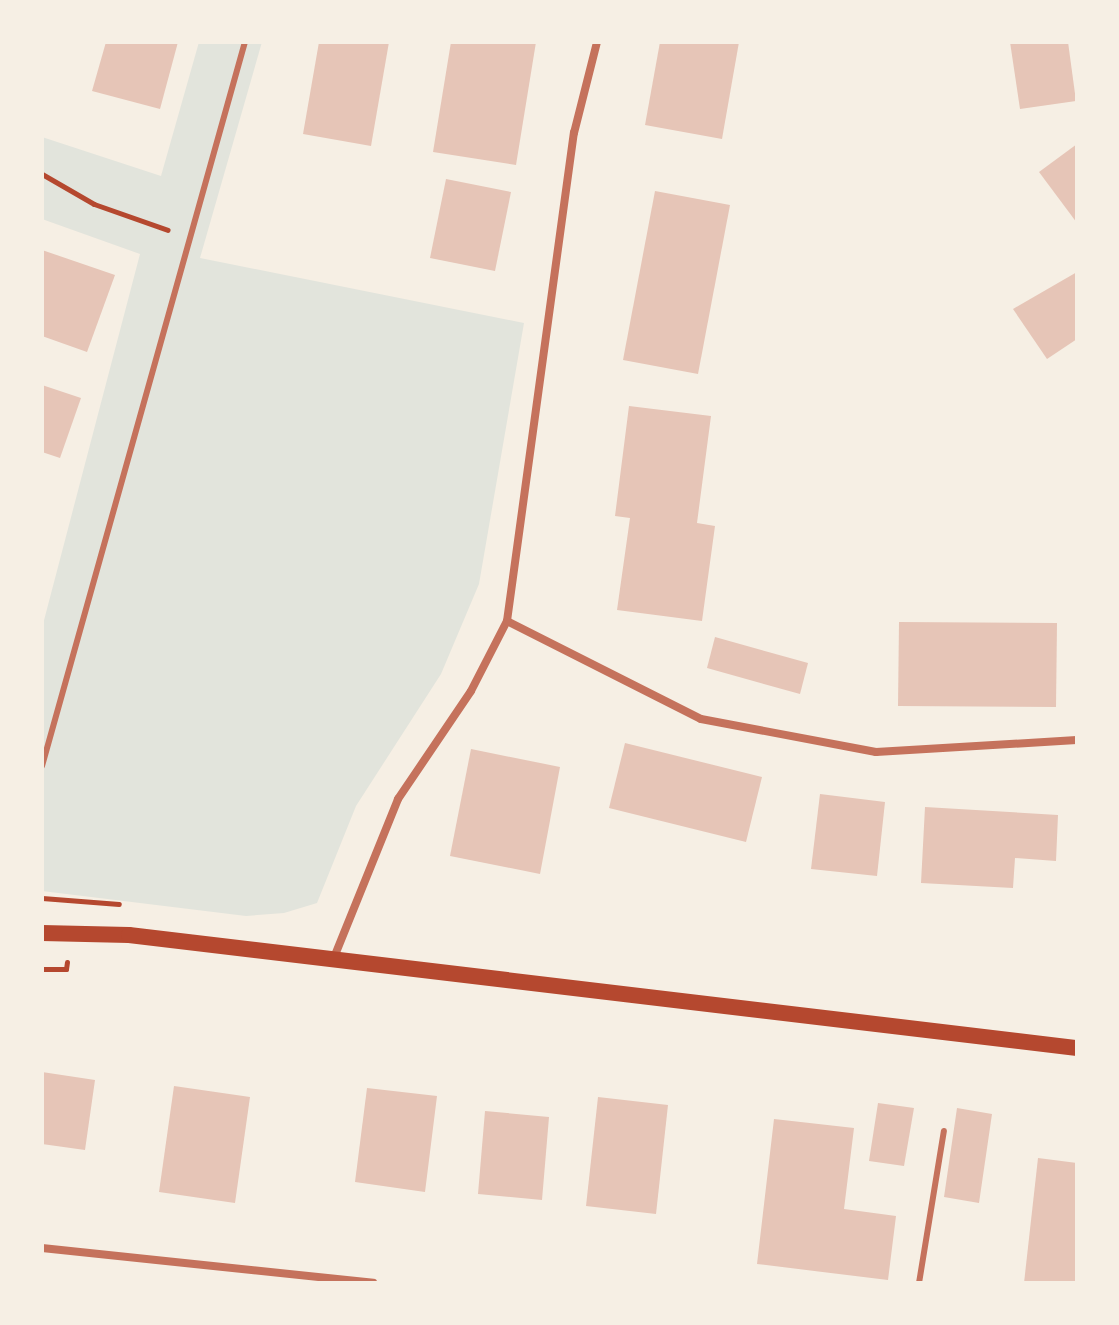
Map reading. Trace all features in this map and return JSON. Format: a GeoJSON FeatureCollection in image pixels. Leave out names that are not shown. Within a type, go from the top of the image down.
{"type":"FeatureCollection","features":[{"type":"Feature","properties":{"kind":"main road"},"geometry":{"type":"LineString","coordinates":[[42,933],[129,935],[1077,1048]]}},
{"type":"Feature","properties":{"kind":"street"},"geometry":{"type":"LineString","coordinates":[[333,960],[398,799],[471,691],[507,621],[574,133],[597,42]]}},
{"type":"Feature","properties":{"kind":"street"},"geometry":{"type":"LineString","coordinates":[[507,621],[701,719],[876,752],[1077,740]]}},
{"type":"Feature","properties":{"kind":"street"},"geometry":{"type":"LineString","coordinates":[[42,1248],[373,1283]]}},
{"type":"Feature","properties":{"kind":"lane"},"geometry":{"type":"LineString","coordinates":[[42,766],[245,42]]}},
{"type":"Feature","properties":{"kind":"lane"},"geometry":{"type":"LineString","coordinates":[[919,1283],[944,1131]]}},
{"type":"Feature","properties":{"kind":"path"},"geometry":{"type":"LineString","coordinates":[[42,174],[94,204],[188,239]]}},
{"type":"Feature","properties":{"kind":"shaded area"},"geometry":{"type":"Polygon","coordinates":[[[199,42],[262,42],[200,258],[524,323],[479,584],[441,674],[356,806],[317,903],[284,913],[246,916],[42,891],[42,628],[140,254],[42,219],[42,137],[161,176],[199,42]]]}},
{"type":"Feature","properties":{"kind":"building"},"geometry":{"type":"Polygon","coordinates":[[[106,42],[178,42],[160,109],[92,91],[106,42]]]}},
{"type":"Feature","properties":{"kind":"building"},"geometry":{"type":"Polygon","coordinates":[[[319,42],[389,42],[371,146],[303,134],[319,42]]]}},
{"type":"Feature","properties":{"kind":"building"},"geometry":{"type":"Polygon","coordinates":[[[451,42],[536,42],[516,165],[433,152],[451,42]]]}},
{"type":"Feature","properties":{"kind":"building"},"geometry":{"type":"Polygon","coordinates":[[[660,42],[739,42],[722,139],[645,125],[660,42]]]}},
{"type":"Feature","properties":{"kind":"building"},"geometry":{"type":"Polygon","coordinates":[[[1010,42],[1068,42],[1076,101],[1020,109],[1010,42]]]}},
{"type":"Feature","properties":{"kind":"building"},"geometry":{"type":"Polygon","coordinates":[[[1077,144],[1077,223],[1039,172],[1077,144]]]}},
{"type":"Feature","properties":{"kind":"building"},"geometry":{"type":"Polygon","coordinates":[[[446,179],[511,192],[495,271],[430,258],[446,179]]]}},
{"type":"Feature","properties":{"kind":"building"},"geometry":{"type":"Polygon","coordinates":[[[655,191],[730,205],[698,374],[623,360],[655,191]]]}},
{"type":"Feature","properties":{"kind":"building"},"geometry":{"type":"Polygon","coordinates":[[[42,250],[115,275],[87,352],[42,336],[42,250]]]}},
{"type":"Feature","properties":{"kind":"building"},"geometry":{"type":"Polygon","coordinates":[[[1077,272],[1077,339],[1047,359],[1013,309],[1077,272]]]}},
{"type":"Feature","properties":{"kind":"building"},"geometry":{"type":"Polygon","coordinates":[[[42,385],[81,398],[60,458],[42,452],[42,385]]]}},
{"type":"Feature","properties":{"kind":"building"},"geometry":{"type":"Polygon","coordinates":[[[629,406],[711,416],[697,523],[715,526],[702,621],[617,610],[630,518],[615,516],[629,406]]]}},
{"type":"Feature","properties":{"kind":"building"},"geometry":{"type":"Polygon","coordinates":[[[899,622],[1057,623],[1056,707],[898,706],[899,622]]]}},
{"type":"Feature","properties":{"kind":"building"},"geometry":{"type":"Polygon","coordinates":[[[715,637],[808,663],[800,694],[707,668],[715,637]]]}},
{"type":"Feature","properties":{"kind":"building"},"geometry":{"type":"Polygon","coordinates":[[[625,743],[762,777],[746,842],[609,808],[625,743]]]}},
{"type":"Feature","properties":{"kind":"building"},"geometry":{"type":"Polygon","coordinates":[[[471,749],[560,767],[540,874],[450,856],[471,749]]]}},
{"type":"Feature","properties":{"kind":"building"},"geometry":{"type":"Polygon","coordinates":[[[820,794],[885,802],[877,876],[811,869],[820,794]]]}},
{"type":"Feature","properties":{"kind":"building"},"geometry":{"type":"Polygon","coordinates":[[[925,807],[1058,815],[1056,861],[1015,858],[1013,888],[921,883],[925,807]]]}},
{"type":"Feature","properties":{"kind":"building"},"geometry":{"type":"Polygon","coordinates":[[[42,1072],[95,1080],[85,1150],[42,1144],[42,1072]]]}},
{"type":"Feature","properties":{"kind":"building"},"geometry":{"type":"Polygon","coordinates":[[[174,1086],[250,1097],[235,1203],[159,1192],[174,1086]]]}},
{"type":"Feature","properties":{"kind":"building"},"geometry":{"type":"Polygon","coordinates":[[[367,1088],[437,1096],[425,1192],[355,1182],[367,1088]]]}},
{"type":"Feature","properties":{"kind":"building"},"geometry":{"type":"Polygon","coordinates":[[[598,1097],[668,1105],[656,1214],[586,1206],[598,1097]]]}},
{"type":"Feature","properties":{"kind":"building"},"geometry":{"type":"Polygon","coordinates":[[[878,1103],[914,1108],[904,1166],[869,1161],[878,1103]]]}},
{"type":"Feature","properties":{"kind":"building"},"geometry":{"type":"Polygon","coordinates":[[[957,1108],[992,1114],[979,1203],[944,1197],[957,1108]]]}},
{"type":"Feature","properties":{"kind":"building"},"geometry":{"type":"Polygon","coordinates":[[[485,1111],[549,1117],[542,1200],[478,1194],[485,1111]]]}},
{"type":"Feature","properties":{"kind":"building"},"geometry":{"type":"Polygon","coordinates":[[[774,1119],[854,1128],[844,1209],[896,1216],[888,1280],[757,1264],[774,1119]]]}},
{"type":"Feature","properties":{"kind":"building"},"geometry":{"type":"Polygon","coordinates":[[[1038,1158],[1077,1163],[1077,1283],[1024,1283],[1038,1158]]]}}]}
